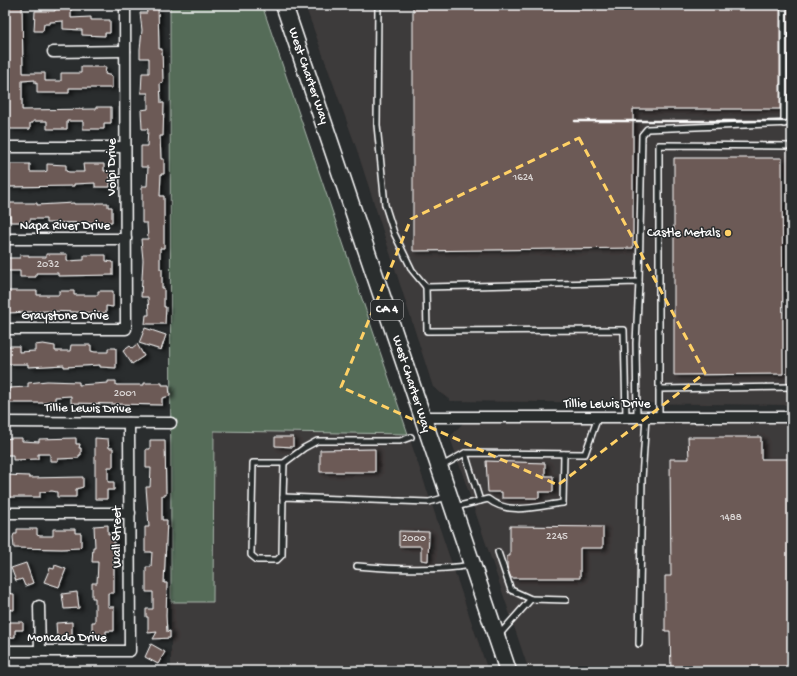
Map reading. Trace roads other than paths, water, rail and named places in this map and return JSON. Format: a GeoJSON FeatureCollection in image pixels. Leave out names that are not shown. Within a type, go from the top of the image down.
{"type":"FeatureCollection","features":[{"type":"Feature","properties":{"kind":"highway","name":"West Charter Way"},"geometry":{"type":"LineString","coordinates":[[284,5],[508,671]]}},
{"type":"Feature","properties":{"kind":"street","name":"Volpi Drive"},"geometry":{"type":"LineString","coordinates":[[125,5],[126,329]]}},
{"type":"Feature","properties":{"kind":"street"},"geometry":{"type":"LineString","coordinates":[[53,52],[125,52]]}},
{"type":"Feature","properties":{"kind":"street"},"geometry":{"type":"LineString","coordinates":[[5,147],[125,147]]}},
{"type":"Feature","properties":{"kind":"street","name":"Napa River Drive"},"geometry":{"type":"LineString","coordinates":[[5,239],[126,239]]}},
{"type":"Feature","properties":{"kind":"street","name":"Graystone Drive"},"geometry":{"type":"LineString","coordinates":[[5,329],[126,329]]}},
{"type":"Feature","properties":{"kind":"street","name":"Tillie Lewis Drive"},"geometry":{"type":"LineString","coordinates":[[423,417],[792,417]]}},
{"type":"Feature","properties":{"kind":"street","name":"Tillie Lewis Drive"},"geometry":{"type":"LineString","coordinates":[[5,422],[171,423]]}},
{"type":"Feature","properties":{"kind":"street","name":"Wall Street"},"geometry":{"type":"LineString","coordinates":[[129,423],[130,651]]}},
{"type":"Feature","properties":{"kind":"street"},"geometry":{"type":"LineString","coordinates":[[5,513],[130,513]]}},
{"type":"Feature","properties":{"kind":"street"},"geometry":{"type":"LineString","coordinates":[[39,606],[40,651]]}},
{"type":"Feature","properties":{"kind":"street","name":"Moncado Drive"},"geometry":{"type":"LineString","coordinates":[[5,651],[130,651]]}},
{"type":"Feature","properties":{"kind":"lane"},"geometry":{"type":"LineString","coordinates":[[378,5],[377,125],[385,204],[394,233],[412,270],[426,287],[427,331],[624,330],[626,417]]}},
{"type":"Feature","properties":{"kind":"lane"},"geometry":{"type":"LineString","coordinates":[[784,5],[784,124]]}},
{"type":"Feature","properties":{"kind":"lane"},"geometry":{"type":"LineString","coordinates":[[639,644],[642,479],[641,417],[636,343],[639,282],[642,135],[647,129],[792,123]]}},
{"type":"Feature","properties":{"kind":"lane"},"geometry":{"type":"LineString","coordinates":[[659,417],[659,145],[792,146]]}},
{"type":"Feature","properties":{"kind":"lane"},"geometry":{"type":"LineString","coordinates":[[426,287],[639,282]]}},
{"type":"Feature","properties":{"kind":"lane"},"geometry":{"type":"LineString","coordinates":[[659,388],[792,388]]}},
{"type":"Feature","properties":{"kind":"lane"},"geometry":{"type":"LineString","coordinates":[[439,468],[465,453],[585,454],[598,417]]}},
{"type":"Feature","properties":{"kind":"lane"},"geometry":{"type":"LineString","coordinates":[[284,463],[282,555],[277,560],[257,560],[251,555],[253,463],[284,463],[304,448],[317,441],[400,441],[411,437]]}},
{"type":"Feature","properties":{"kind":"lane"},"geometry":{"type":"LineString","coordinates":[[465,453],[480,501]]}},
{"type":"Feature","properties":{"kind":"lane"},"geometry":{"type":"LineString","coordinates":[[283,497],[429,502],[480,501],[488,499],[495,505],[517,510],[562,503],[564,454]]}},
{"type":"Feature","properties":{"kind":"lane"},"geometry":{"type":"LineString","coordinates":[[498,552],[511,590],[531,599],[566,600]]}},
{"type":"Feature","properties":{"kind":"lane"},"geometry":{"type":"LineString","coordinates":[[357,566],[383,568],[454,568],[472,565]]}},
{"type":"Feature","properties":{"kind":"lane"},"geometry":{"type":"LineString","coordinates":[[497,638],[531,599]]}},
{"type":"Feature","properties":{"kind":"railway"},"geometry":{"type":"LineString","coordinates":[[575,121],[792,121]]}},
{"type":"Feature","properties":{"kind":"place","name":"Castle Metals"},"geometry":{"type":"Point","coordinates":[728,233]}}]}
